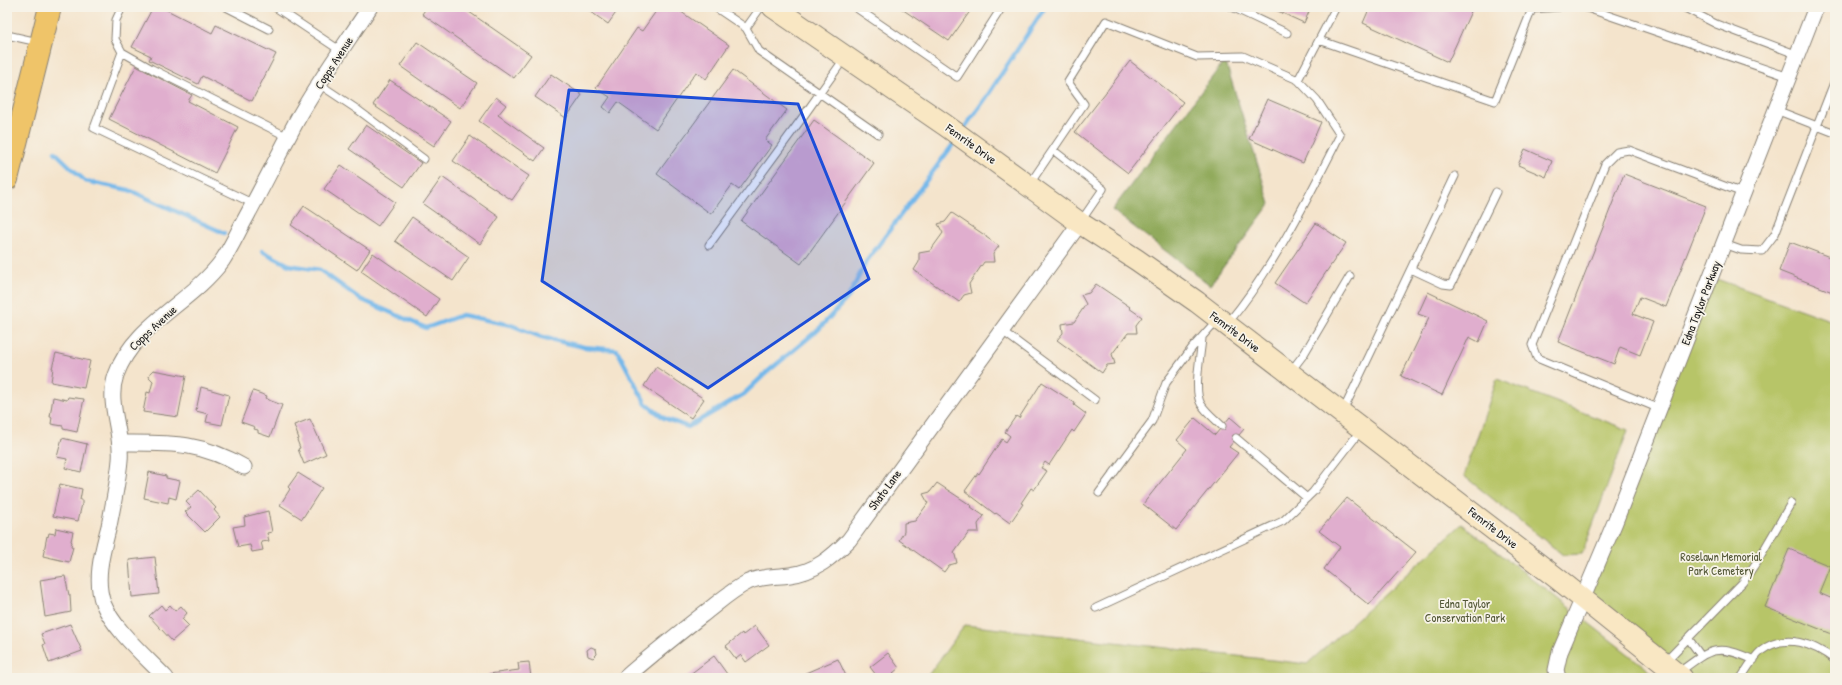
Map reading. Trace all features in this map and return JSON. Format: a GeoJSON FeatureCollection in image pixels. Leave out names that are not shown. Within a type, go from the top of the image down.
{"type":"FeatureCollection","features":[{"type":"Feature","properties":{"kind":"main road"},"geometry":{"type":"LineString","coordinates":[[7,179],[50,7]]}},
{"type":"Feature","properties":{"kind":"street","name":"Copps Avenue"},"geometry":{"type":"LineString","coordinates":[[166,678],[121,630],[104,603],[100,592],[99,572],[102,550],[109,525],[120,459],[120,443],[115,416],[113,390],[115,376],[130,348],[154,324],[188,297],[222,261],[254,204],[288,137],[319,84],[370,7]]}},
{"type":"Feature","properties":{"kind":"street","name":"Femrite Drive"},"geometry":{"type":"LineString","coordinates":[[773,7],[950,129],[1080,223],[1137,260],[1222,322],[1583,598],[1674,672]]}},
{"type":"Feature","properties":{"kind":"street","name":"Edna Taylor Parkway"},"geometry":{"type":"LineString","coordinates":[[1558,678],[1556,670],[1560,652],[1615,522],[1660,409],[1816,7]]}},
{"type":"Feature","properties":{"kind":"street","name":"Shato Lane"},"geometry":{"type":"LineString","coordinates":[[625,678],[668,642],[735,590],[749,582],[763,577],[791,575],[805,572],[827,561],[849,540],[1080,223]]}},
{"type":"Feature","properties":{"kind":"street"},"geometry":{"type":"LineString","coordinates":[[120,443],[175,443],[192,446],[220,454],[244,467]]}},
{"type":"Feature","properties":{"kind":"lane"},"geometry":{"type":"LineString","coordinates":[[122,7],[116,20],[115,39],[122,52],[152,70],[288,137]]}},
{"type":"Feature","properties":{"kind":"lane"},"geometry":{"type":"LineString","coordinates":[[226,7],[269,29]]}},
{"type":"Feature","properties":{"kind":"lane"},"geometry":{"type":"LineString","coordinates":[[275,7],[341,51]]}},
{"type":"Feature","properties":{"kind":"lane"},"geometry":{"type":"LineString","coordinates":[[715,7],[746,28],[759,52],[878,134]]}},
{"type":"Feature","properties":{"kind":"lane"},"geometry":{"type":"LineString","coordinates":[[746,28],[762,7]]}},
{"type":"Feature","properties":{"kind":"lane"},"geometry":{"type":"LineString","coordinates":[[855,7],[957,77],[1002,7]]}},
{"type":"Feature","properties":{"kind":"lane"},"geometry":{"type":"LineString","coordinates":[[1232,7],[1287,32]]}},
{"type":"Feature","properties":{"kind":"lane"},"geometry":{"type":"LineString","coordinates":[[1298,80],[1336,7]]}},
{"type":"Feature","properties":{"kind":"lane"},"geometry":{"type":"LineString","coordinates":[[1319,40],[1495,101],[1532,9],[1559,7]]}},
{"type":"Feature","properties":{"kind":"lane"},"geometry":{"type":"LineString","coordinates":[[1584,7],[1790,77]]}},
{"type":"Feature","properties":{"kind":"lane"},"geometry":{"type":"LineString","coordinates":[[1683,7],[1716,24],[1798,55]]}},
{"type":"Feature","properties":{"kind":"lane"},"geometry":{"type":"LineString","coordinates":[[1028,185],[1084,104],[1068,82],[1106,21],[1197,57],[1243,56],[1298,80],[1317,100],[1340,135],[1299,215],[1256,284],[1222,322],[1202,338],[1166,383],[1152,421],[1099,493]]}},
{"type":"Feature","properties":{"kind":"lane"},"geometry":{"type":"LineString","coordinates":[[7,35],[40,43]]}},
{"type":"Feature","properties":{"kind":"lane"},"geometry":{"type":"LineString","coordinates":[[122,52],[94,128],[254,204]]}},
{"type":"Feature","properties":{"kind":"lane"},"geometry":{"type":"LineString","coordinates":[[709,245],[845,58]]}},
{"type":"Feature","properties":{"kind":"lane"},"geometry":{"type":"LineString","coordinates":[[1724,244],[1741,250],[1762,251],[1775,234],[1835,80]]}},
{"type":"Feature","properties":{"kind":"lane"},"geometry":{"type":"LineString","coordinates":[[319,84],[358,110],[424,159]]}},
{"type":"Feature","properties":{"kind":"lane"},"geometry":{"type":"LineString","coordinates":[[1776,110],[1835,133]]}},
{"type":"Feature","properties":{"kind":"lane"},"geometry":{"type":"LineString","coordinates":[[1053,150],[1103,189],[1080,223]]}},
{"type":"Feature","properties":{"kind":"lane"},"geometry":{"type":"LineString","coordinates":[[1660,409],[1537,358],[1532,345],[1605,164],[1617,152],[1628,150],[1743,193]]}},
{"type":"Feature","properties":{"kind":"lane"},"geometry":{"type":"LineString","coordinates":[[1342,413],[1455,176]]}},
{"type":"Feature","properties":{"kind":"lane"},"geometry":{"type":"LineString","coordinates":[[1411,269],[1443,284],[1451,285],[1496,192]]}},
{"type":"Feature","properties":{"kind":"lane"},"geometry":{"type":"LineString","coordinates":[[1290,373],[1304,354],[1350,276]]}},
{"type":"Feature","properties":{"kind":"lane"},"geometry":{"type":"LineString","coordinates":[[1001,330],[1095,400]]}},
{"type":"Feature","properties":{"kind":"lane"},"geometry":{"type":"LineString","coordinates":[[1202,338],[1198,398],[1201,404],[1222,426]]}},
{"type":"Feature","properties":{"kind":"lane"},"geometry":{"type":"LineString","coordinates":[[1096,608],[1283,521],[1307,498],[1363,429]]}},
{"type":"Feature","properties":{"kind":"lane"},"geometry":{"type":"LineString","coordinates":[[1236,438],[1307,498]]}},
{"type":"Feature","properties":{"kind":"lane"},"geometry":{"type":"LineString","coordinates":[[1674,672],[1688,638],[1743,582],[1758,560],[1791,503]]}},
{"type":"Feature","properties":{"kind":"lane"},"geometry":{"type":"LineString","coordinates":[[1688,638],[1701,656]]}},
{"type":"Feature","properties":{"kind":"lane"},"geometry":{"type":"LineString","coordinates":[[1741,678],[1760,652],[1776,642],[1795,641],[1815,648],[1835,660]]}},
{"type":"Feature","properties":{"kind":"lane"},"geometry":{"type":"LineString","coordinates":[[1674,672],[1701,656],[1715,650],[1729,650],[1754,660]]}},
{"type":"Feature","properties":{"kind":"highlighted area"},"geometry":{"type":"Polygon","coordinates":[[[569,90],[798,104],[869,279],[708,388],[542,281],[569,90]]]}},
{"type":"Feature","properties":{"kind":"green space"},"geometry":{"type":"Polygon","coordinates":[[[1225,60],[1270,204],[1210,285],[1112,210],[1225,60]]]}},
{"type":"Feature","properties":{"kind":"green space","name":"Roselawn Memorial Park Cemetery"},"geometry":{"type":"Polygon","coordinates":[[[1711,277],[1835,322],[1835,678],[1682,678],[1583,598],[1711,277]]]}},
{"type":"Feature","properties":{"kind":"green space"},"geometry":{"type":"Polygon","coordinates":[[[1497,379],[1628,430],[1582,554],[1563,555],[1464,476],[1497,379]]]}},
{"type":"Feature","properties":{"kind":"green space","name":"Edna Taylor Conservation Park"},"geometry":{"type":"Polygon","coordinates":[[[1462,524],[1659,678],[926,678],[965,625],[1307,664],[1462,524]]]}},
{"type":"Feature","properties":{"kind":"building"},"geometry":{"type":"Polygon","coordinates":[[[153,7],[161,7],[212,33],[216,25],[276,54],[252,101],[202,76],[198,84],[149,60],[151,56],[132,47],[153,7]]]}},
{"type":"Feature","properties":{"kind":"building"},"geometry":{"type":"Polygon","coordinates":[[[427,7],[462,7],[531,55],[514,78],[422,14],[427,7]]]}},
{"type":"Feature","properties":{"kind":"building"},"geometry":{"type":"Polygon","coordinates":[[[584,7],[620,7],[608,24],[584,7]]]}},
{"type":"Feature","properties":{"kind":"building"},"geometry":{"type":"Polygon","coordinates":[[[659,7],[674,7],[729,45],[706,79],[696,72],[656,129],[618,102],[610,113],[603,107],[610,97],[596,88],[637,28],[642,31],[659,7]]]}},
{"type":"Feature","properties":{"kind":"building"},"geometry":{"type":"Polygon","coordinates":[[[899,7],[973,7],[949,41],[899,7]]]}},
{"type":"Feature","properties":{"kind":"building"},"geometry":{"type":"Polygon","coordinates":[[[1269,7],[1311,7],[1304,23],[1269,7]]]}},
{"type":"Feature","properties":{"kind":"building"},"geometry":{"type":"Polygon","coordinates":[[[1370,7],[1473,7],[1448,62],[1363,23],[1370,7]]]}},
{"type":"Feature","properties":{"kind":"building"},"geometry":{"type":"Polygon","coordinates":[[[417,42],[477,83],[460,108],[400,66],[417,42]]]}},
{"type":"Feature","properties":{"kind":"building"},"geometry":{"type":"Polygon","coordinates":[[[1130,61],[1183,102],[1128,173],[1075,132],[1130,61]]]}},
{"type":"Feature","properties":{"kind":"building"},"geometry":{"type":"Polygon","coordinates":[[[136,66],[192,95],[188,101],[238,127],[215,173],[109,119],[136,66]]]}},
{"type":"Feature","properties":{"kind":"building"},"geometry":{"type":"Polygon","coordinates":[[[733,70],[787,110],[765,140],[772,145],[739,190],[732,185],[711,214],[657,174],[733,70]]]}},
{"type":"Feature","properties":{"kind":"building"},"geometry":{"type":"Polygon","coordinates":[[[551,74],[582,95],[566,118],[535,97],[551,74]]]}},
{"type":"Feature","properties":{"kind":"building"},"geometry":{"type":"Polygon","coordinates":[[[390,80],[451,121],[434,146],[373,105],[390,80]]]}},
{"type":"Feature","properties":{"kind":"building"},"geometry":{"type":"Polygon","coordinates":[[[496,97],[506,105],[498,115],[544,148],[535,161],[479,121],[496,97]]]}},
{"type":"Feature","properties":{"kind":"building"},"geometry":{"type":"Polygon","coordinates":[[[1267,99],[1321,122],[1303,163],[1249,139],[1267,99]]]}},
{"type":"Feature","properties":{"kind":"building"},"geometry":{"type":"Polygon","coordinates":[[[814,120],[874,163],[801,264],[741,221],[814,120]]]}},
{"type":"Feature","properties":{"kind":"building"},"geometry":{"type":"Polygon","coordinates":[[[366,125],[421,163],[404,187],[349,149],[366,125]]]}},
{"type":"Feature","properties":{"kind":"building"},"geometry":{"type":"Polygon","coordinates":[[[470,136],[529,176],[512,200],[453,161],[470,136]]]}},
{"type":"Feature","properties":{"kind":"building"},"geometry":{"type":"Polygon","coordinates":[[[1525,149],[1552,161],[1546,177],[1518,165],[1525,149]]]}},
{"type":"Feature","properties":{"kind":"building"},"geometry":{"type":"Polygon","coordinates":[[[341,165],[395,202],[378,226],[324,189],[341,165]]]}},
{"type":"Feature","properties":{"kind":"building"},"geometry":{"type":"Polygon","coordinates":[[[1624,174],[1706,206],[1666,307],[1640,297],[1633,314],[1653,322],[1640,355],[1620,347],[1614,364],[1558,342],[1624,174]]]}},
{"type":"Feature","properties":{"kind":"building"},"geometry":{"type":"Polygon","coordinates":[[[442,177],[499,217],[480,244],[423,204],[442,177]]]}},
{"type":"Feature","properties":{"kind":"building"},"geometry":{"type":"Polygon","coordinates":[[[304,206],[370,250],[357,270],[291,225],[304,206]]]}},
{"type":"Feature","properties":{"kind":"building"},"geometry":{"type":"Polygon","coordinates":[[[952,213],[999,246],[993,254],[994,262],[984,262],[969,284],[971,293],[964,295],[959,302],[914,270],[919,262],[919,253],[930,251],[943,233],[938,224],[945,222],[952,213]]]}},
{"type":"Feature","properties":{"kind":"building"},"geometry":{"type":"Polygon","coordinates":[[[412,217],[469,257],[453,281],[395,241],[412,217]]]}},
{"type":"Feature","properties":{"kind":"building"},"geometry":{"type":"Polygon","coordinates":[[[1316,223],[1346,243],[1305,303],[1275,283],[1316,223]]]}},
{"type":"Feature","properties":{"kind":"building"},"geometry":{"type":"Polygon","coordinates":[[[1790,242],[1835,259],[1835,293],[1779,271],[1790,242]]]}},
{"type":"Feature","properties":{"kind":"building"},"geometry":{"type":"Polygon","coordinates":[[[373,253],[439,299],[427,317],[361,271],[373,253]]]}},
{"type":"Feature","properties":{"kind":"building"},"geometry":{"type":"Polygon","coordinates":[[[1096,284],[1142,317],[1136,325],[1137,333],[1128,333],[1112,354],[1115,364],[1107,365],[1102,373],[1057,340],[1063,333],[1062,324],[1074,322],[1086,304],[1081,295],[1089,293],[1096,284]]]}},
{"type":"Feature","properties":{"kind":"building"},"geometry":{"type":"Polygon","coordinates":[[[1428,292],[1488,321],[1479,342],[1469,337],[1442,395],[1401,376],[1429,318],[1418,314],[1428,292]]]}},
{"type":"Feature","properties":{"kind":"building"},"geometry":{"type":"Polygon","coordinates":[[[56,353],[90,361],[84,388],[51,382],[52,368],[56,353]]]}},
{"type":"Feature","properties":{"kind":"building"},"geometry":{"type":"Polygon","coordinates":[[[656,367],[704,399],[691,418],[644,386],[656,367]]]}},
{"type":"Feature","properties":{"kind":"building"},"geometry":{"type":"Polygon","coordinates":[[[153,370],[186,376],[178,417],[143,412],[147,392],[150,393],[153,381],[149,377],[153,370]]]}},
{"type":"Feature","properties":{"kind":"building"},"geometry":{"type":"Polygon","coordinates":[[[1042,382],[1075,403],[1074,405],[1086,414],[1074,432],[1072,430],[1049,465],[1045,462],[1041,468],[1047,471],[1034,490],[1031,488],[1021,503],[1023,504],[1010,523],[996,513],[995,514],[965,491],[978,473],[979,474],[1002,439],[1006,442],[1010,436],[1005,432],[1016,416],[1019,418],[1042,382]]]}},
{"type":"Feature","properties":{"kind":"building"},"geometry":{"type":"Polygon","coordinates":[[[201,387],[229,395],[222,425],[206,422],[208,414],[196,411],[201,387]]]}},
{"type":"Feature","properties":{"kind":"building"},"geometry":{"type":"Polygon","coordinates":[[[253,391],[267,396],[266,398],[271,401],[282,405],[270,437],[258,433],[258,430],[254,429],[255,427],[241,422],[253,391]]]}},
{"type":"Feature","properties":{"kind":"building"},"geometry":{"type":"Polygon","coordinates":[[[53,397],[67,400],[68,397],[84,399],[77,432],[63,429],[63,426],[51,424],[52,417],[50,417],[53,397]]]}},
{"type":"Feature","properties":{"kind":"building"},"geometry":{"type":"Polygon","coordinates":[[[1230,417],[1244,429],[1229,447],[1238,453],[1176,530],[1143,504],[1187,449],[1177,440],[1195,418],[1215,435],[1230,417]]]}},
{"type":"Feature","properties":{"kind":"building"},"geometry":{"type":"Polygon","coordinates":[[[310,419],[326,454],[304,464],[298,449],[300,448],[297,440],[299,439],[294,425],[310,419]]]}},
{"type":"Feature","properties":{"kind":"building"},"geometry":{"type":"Polygon","coordinates":[[[62,438],[87,444],[81,472],[65,468],[67,459],[57,457],[62,438]]]}},
{"type":"Feature","properties":{"kind":"building"},"geometry":{"type":"Polygon","coordinates":[[[149,472],[180,481],[176,499],[169,497],[168,503],[144,498],[149,472]]]}},
{"type":"Feature","properties":{"kind":"building"},"geometry":{"type":"Polygon","coordinates":[[[298,473],[322,488],[302,519],[280,505],[290,489],[288,487],[298,473]]]}},
{"type":"Feature","properties":{"kind":"building"},"geometry":{"type":"Polygon","coordinates":[[[937,483],[972,506],[971,507],[984,516],[978,524],[979,532],[969,532],[954,553],[957,563],[949,565],[944,572],[899,540],[904,532],[904,523],[915,521],[928,503],[923,494],[930,492],[937,483]]]}},
{"type":"Feature","properties":{"kind":"building"},"geometry":{"type":"Polygon","coordinates":[[[60,484],[82,489],[80,500],[82,500],[82,504],[78,521],[53,516],[60,484]]]}},
{"type":"Feature","properties":{"kind":"building"},"geometry":{"type":"Polygon","coordinates":[[[199,490],[216,508],[214,510],[220,517],[205,532],[185,512],[191,507],[186,502],[199,490]]]}},
{"type":"Feature","properties":{"kind":"building"},"geometry":{"type":"Polygon","coordinates":[[[1347,498],[1416,552],[1369,605],[1324,569],[1340,547],[1319,531],[1347,498]]]}},
{"type":"Feature","properties":{"kind":"building"},"geometry":{"type":"Polygon","coordinates":[[[268,511],[272,532],[267,533],[269,541],[261,542],[263,550],[252,552],[250,545],[238,547],[233,527],[245,525],[244,517],[268,511]]]}},
{"type":"Feature","properties":{"kind":"building"},"geometry":{"type":"Polygon","coordinates":[[[56,528],[73,532],[71,546],[73,547],[69,562],[43,556],[47,536],[48,537],[49,533],[55,534],[56,528]]]}},
{"type":"Feature","properties":{"kind":"building"},"geometry":{"type":"Polygon","coordinates":[[[1789,549],[1830,566],[1819,593],[1835,600],[1835,627],[1832,634],[1765,607],[1789,549]]]}},
{"type":"Feature","properties":{"kind":"building"},"geometry":{"type":"Polygon","coordinates":[[[155,557],[159,594],[132,597],[129,560],[155,557]]]}},
{"type":"Feature","properties":{"kind":"building"},"geometry":{"type":"Polygon","coordinates":[[[65,576],[70,595],[71,612],[45,617],[40,580],[65,576]]]}},
{"type":"Feature","properties":{"kind":"building"},"geometry":{"type":"Polygon","coordinates":[[[161,605],[165,610],[170,605],[175,611],[181,606],[187,613],[182,619],[189,626],[172,641],[149,616],[161,605]]]}},
{"type":"Feature","properties":{"kind":"building"},"geometry":{"type":"Polygon","coordinates":[[[70,624],[82,651],[49,663],[41,634],[70,624]]]}},
{"type":"Feature","properties":{"kind":"building"},"geometry":{"type":"Polygon","coordinates":[[[755,626],[769,645],[746,662],[741,655],[736,659],[726,646],[742,633],[743,635],[755,626]]]}},
{"type":"Feature","properties":{"kind":"building"},"geometry":{"type":"Polygon","coordinates":[[[591,647],[596,649],[597,654],[593,658],[588,656],[587,650],[591,647]]]}},
{"type":"Feature","properties":{"kind":"building"},"geometry":{"type":"Polygon","coordinates":[[[888,653],[899,668],[893,673],[897,678],[872,678],[876,675],[870,667],[888,653]]]}},
{"type":"Feature","properties":{"kind":"building"},"geometry":{"type":"Polygon","coordinates":[[[714,656],[727,674],[722,678],[685,678],[714,656]]]}},
{"type":"Feature","properties":{"kind":"building"},"geometry":{"type":"Polygon","coordinates":[[[838,659],[847,678],[803,678],[801,675],[838,659]]]}},
{"type":"Feature","properties":{"kind":"building"},"geometry":{"type":"Polygon","coordinates":[[[529,662],[531,678],[489,678],[489,674],[519,670],[518,663],[529,662]]]}},
{"type":"Feature","properties":{"kind":"waterway"},"geometry":{"type":"LineString","coordinates":[[962,131],[986,98],[1045,7]]}},
{"type":"Feature","properties":{"kind":"waterway"},"geometry":{"type":"LineString","coordinates":[[262,251],[289,265],[320,270],[360,299],[426,328],[462,315],[511,325],[541,337],[584,347],[617,350],[646,404],[664,418],[688,427],[744,394],[766,373],[818,330],[849,296],[866,262],[957,139]]}},
{"type":"Feature","properties":{"kind":"waterway"},"geometry":{"type":"LineString","coordinates":[[55,152],[85,181],[129,190],[224,233]]}}]}
